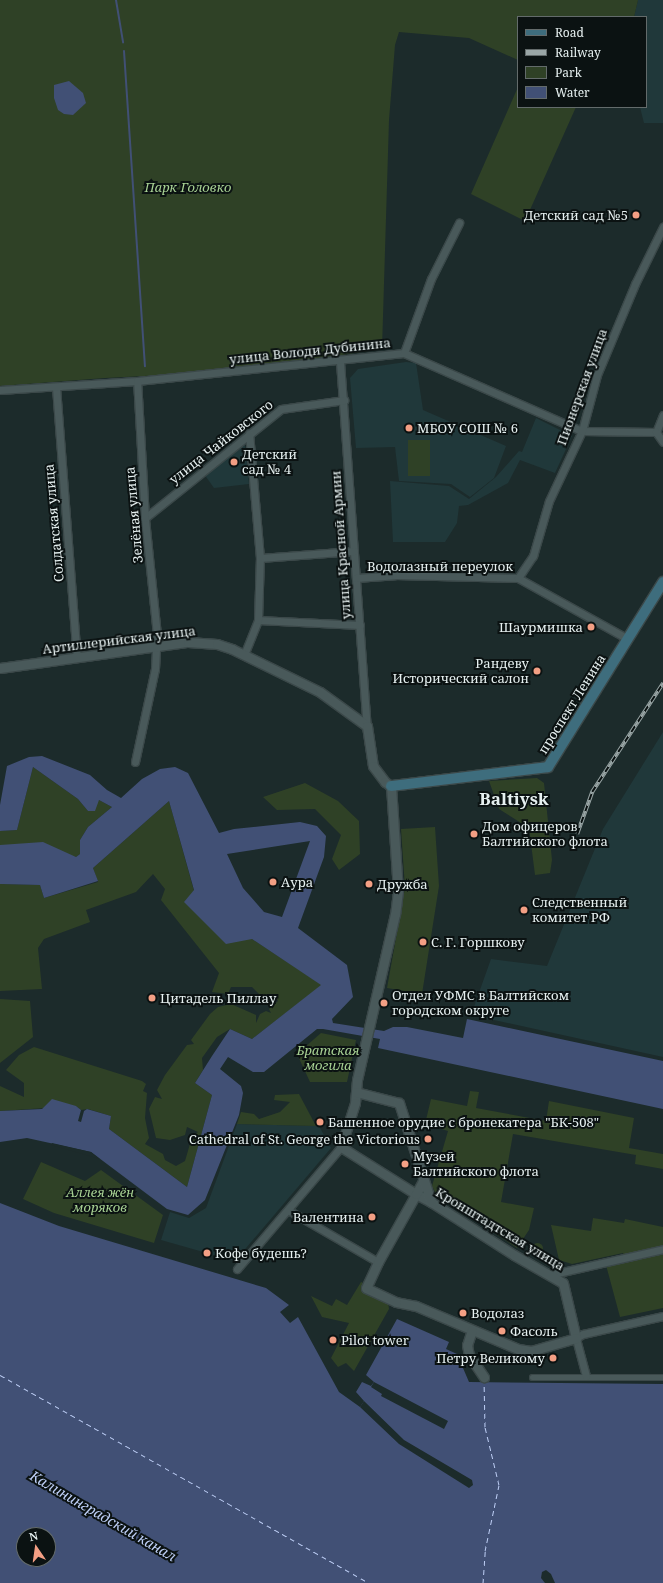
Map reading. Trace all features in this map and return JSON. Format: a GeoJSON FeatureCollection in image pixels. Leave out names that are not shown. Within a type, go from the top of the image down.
{"type":"FeatureCollection","features":[{"type":"Feature","properties":{"kind":"main road","name":"проспект Ленина"},"geometry":{"type":"LineString","coordinates":[[392,786],[548,767],[663,582]]}},
{"type":"Feature","properties":{"kind":"street"},"geometry":{"type":"LineString","coordinates":[[404,353],[431,279],[459,223]]}},
{"type":"Feature","properties":{"kind":"street","name":"Пионерская улица"},"geometry":{"type":"LineString","coordinates":[[518,578],[533,556],[549,501],[582,432],[597,375],[635,284],[663,227]]}},
{"type":"Feature","properties":{"kind":"street","name":"улица Володи Дубинина"},"geometry":{"type":"LineString","coordinates":[[0,390],[136,381],[340,362],[404,353],[582,432],[656,432]]}},
{"type":"Feature","properties":{"kind":"street","name":"улица Красной Армии"},"geometry":{"type":"LineString","coordinates":[[340,362],[367,726]]}},
{"type":"Feature","properties":{"kind":"street","name":"Зелёная улица"},"geometry":{"type":"LineString","coordinates":[[135,762],[156,668],[156,646],[145,518],[136,381]]}},
{"type":"Feature","properties":{"kind":"street","name":"Солдатская улица"},"geometry":{"type":"LineString","coordinates":[[56,387],[77,657]]}},
{"type":"Feature","properties":{"kind":"street","name":"улица Чайковского"},"geometry":{"type":"LineString","coordinates":[[145,518],[248,433],[281,409],[344,400]]}},
{"type":"Feature","properties":{"kind":"street"},"geometry":{"type":"LineString","coordinates":[[663,415],[656,432],[663,442]]}},
{"type":"Feature","properties":{"kind":"street"},"geometry":{"type":"LineString","coordinates":[[244,654],[258,620],[260,558],[248,433]]}},
{"type":"Feature","properties":{"kind":"street"},"geometry":{"type":"LineString","coordinates":[[260,558],[354,552]]}},
{"type":"Feature","properties":{"kind":"street","name":"Водолазный переулок"},"geometry":{"type":"LineString","coordinates":[[356,578],[395,575],[518,578],[628,639]]}},
{"type":"Feature","properties":{"kind":"street"},"geometry":{"type":"LineString","coordinates":[[258,620],[360,625]]}},
{"type":"Feature","properties":{"kind":"street","name":"Артиллерийская улица"},"geometry":{"type":"LineString","coordinates":[[0,668],[188,642],[210,644],[244,654],[320,692],[367,726]]}},
{"type":"Feature","properties":{"kind":"street"},"geometry":{"type":"LineString","coordinates":[[237,1269],[341,1147],[356,1092],[397,902],[392,786],[385,782],[374,766],[367,726]]}},
{"type":"Feature","properties":{"kind":"street"},"geometry":{"type":"LineString","coordinates":[[356,1092],[399,1104],[431,1202]]}},
{"type":"Feature","properties":{"kind":"street","name":"Кронштадтская улица"},"geometry":{"type":"LineString","coordinates":[[341,1147],[563,1283],[576,1338]]}},
{"type":"Feature","properties":{"kind":"street"},"geometry":{"type":"LineString","coordinates":[[423,1181],[378,1262],[366,1288],[396,1302],[416,1306],[518,1349],[531,1351],[576,1338],[583,1334],[663,1316]]}},
{"type":"Feature","properties":{"kind":"street"},"geometry":{"type":"LineString","coordinates":[[288,1210],[378,1262]]}},
{"type":"Feature","properties":{"kind":"street"},"geometry":{"type":"LineString","coordinates":[[549,1275],[663,1249]]}},
{"type":"Feature","properties":{"kind":"street"},"geometry":{"type":"LineString","coordinates":[[472,1330],[467,1345],[469,1355],[484,1378]]}},
{"type":"Feature","properties":{"kind":"street"},"geometry":{"type":"LineString","coordinates":[[576,1338],[586,1376]]}},
{"type":"Feature","properties":{"kind":"street"},"geometry":{"type":"LineString","coordinates":[[532,1377],[663,1377]]}},
{"type":"Feature","properties":{"kind":"shaded area"},"geometry":{"type":"Polygon","coordinates":[[[638,0],[663,0],[663,123],[644,123],[640,108],[647,108],[647,16],[634,16],[638,0]]]}},
{"type":"Feature","properties":{"kind":"shaded area","name":"МБОУ СОШ № 6"},"geometry":{"type":"Polygon","coordinates":[[[406,362],[416,363],[423,410],[506,446],[494,478],[470,497],[451,484],[399,481],[395,447],[356,448],[350,378],[358,369],[406,362]]]}},
{"type":"Feature","properties":{"kind":"shaded area"},"geometry":{"type":"Polygon","coordinates":[[[536,418],[572,436],[555,473],[520,460],[508,483],[468,505],[459,506],[457,523],[445,542],[393,542],[390,481],[449,486],[469,499],[496,477],[519,451],[522,452],[536,418]]]}},
{"type":"Feature","properties":{"kind":"shaded area","name":"Детский сад № 4"},"geometry":{"type":"Polygon","coordinates":[[[245,445],[249,484],[214,488],[204,474],[241,446],[245,445]]]}},
{"type":"Feature","properties":{"kind":"shaded area"},"geometry":{"type":"Polygon","coordinates":[[[663,732],[663,1057],[471,1015],[491,959],[547,966],[603,829],[663,732]]]}},
{"type":"Feature","properties":{"kind":"shaded area"},"geometry":{"type":"Polygon","coordinates":[[[237,1124],[319,1126],[331,1148],[235,1261],[161,1240],[170,1212],[189,1218],[206,1208],[237,1124]]]}},
{"type":"Feature","properties":{"kind":"green space","name":"Парк Головко"},"geometry":{"type":"Polygon","coordinates":[[[0,0],[638,0],[634,16],[517,16],[517,60],[469,38],[399,32],[395,45],[389,120],[382,349],[224,372],[105,378],[0,386],[0,0]]]}},
{"type":"Feature","properties":{"kind":"green space"},"geometry":{"type":"Polygon","coordinates":[[[517,89],[517,108],[576,108],[525,221],[471,194],[517,89]]]}},
{"type":"Feature","properties":{"kind":"green space"},"geometry":{"type":"Polygon","coordinates":[[[408,440],[430,440],[430,476],[408,476],[408,440]]]}},
{"type":"Feature","properties":{"kind":"green space"},"geometry":{"type":"Polygon","coordinates":[[[33,767],[78,799],[88,811],[99,800],[112,807],[88,827],[80,840],[80,854],[76,857],[0,845],[0,831],[17,830],[33,767]]]}},
{"type":"Feature","properties":{"kind":"green space"},"geometry":{"type":"Polygon","coordinates":[[[537,778],[544,783],[552,860],[550,873],[535,875],[529,828],[499,809],[489,781],[537,778]]]}},
{"type":"Feature","properties":{"kind":"green space"},"geometry":{"type":"Polygon","coordinates":[[[305,783],[338,801],[359,821],[360,854],[339,870],[332,859],[341,835],[315,809],[277,810],[263,797],[305,783]]]}},
{"type":"Feature","properties":{"kind":"green space"},"geometry":{"type":"Polygon","coordinates":[[[169,801],[194,891],[185,902],[252,939],[322,985],[252,1039],[230,1029],[217,1037],[202,1058],[203,1070],[195,1083],[212,1095],[187,1187],[109,1129],[111,1116],[88,1109],[81,1110],[76,1106],[0,1111],[0,1086],[24,1097],[24,1083],[6,1070],[19,1055],[34,1047],[142,1081],[146,1084],[143,1091],[147,1093],[145,1118],[149,1138],[145,1144],[163,1154],[165,1160],[176,1166],[185,1161],[192,1137],[198,1132],[187,1127],[185,1135],[170,1140],[156,1138],[149,1109],[155,1097],[162,1099],[157,1090],[165,1075],[187,1045],[194,1044],[191,1040],[210,1014],[218,1007],[231,1004],[256,1015],[256,1023],[260,1014],[266,1011],[271,1013],[269,1009],[278,1001],[275,995],[262,997],[252,987],[231,987],[228,994],[212,992],[219,973],[161,900],[165,889],[153,874],[136,892],[86,910],[90,922],[44,939],[38,948],[42,989],[0,991],[0,884],[40,885],[44,898],[98,882],[93,868],[169,801]]]}},
{"type":"Feature","properties":{"kind":"green space"},"geometry":{"type":"Polygon","coordinates":[[[435,827],[439,886],[422,994],[387,988],[405,888],[401,829],[435,827]]]}},
{"type":"Feature","properties":{"kind":"green space"},"geometry":{"type":"Polygon","coordinates":[[[0,999],[30,1001],[33,1037],[0,1063],[0,999]]]}},
{"type":"Feature","properties":{"kind":"green space","name":"Братская могила"},"geometry":{"type":"Polygon","coordinates":[[[321,1033],[356,1040],[347,1082],[310,1082],[297,1054],[321,1033]]]}},
{"type":"Feature","properties":{"kind":"green space"},"geometry":{"type":"Polygon","coordinates":[[[470,1091],[479,1092],[476,1108],[546,1121],[549,1101],[634,1118],[629,1148],[663,1154],[663,1169],[635,1164],[636,1155],[513,1134],[501,1202],[534,1208],[529,1230],[517,1248],[436,1194],[432,1186],[448,1131],[425,1124],[431,1099],[467,1106],[470,1091]]]}},
{"type":"Feature","properties":{"kind":"green space"},"geometry":{"type":"Polygon","coordinates":[[[299,1094],[316,1126],[237,1124],[241,1112],[254,1114],[259,1119],[280,1112],[290,1102],[274,1100],[275,1095],[299,1094]]]}},
{"type":"Feature","properties":{"kind":"green space","name":"Аллея жён моряков"},"geometry":{"type":"Polygon","coordinates":[[[41,1162],[85,1181],[101,1170],[163,1215],[154,1243],[54,1213],[23,1199],[41,1162]]]}},
{"type":"Feature","properties":{"kind":"green space"},"geometry":{"type":"Polygon","coordinates":[[[593,1218],[624,1223],[625,1219],[663,1227],[663,1308],[620,1317],[606,1265],[625,1261],[623,1253],[572,1264],[559,1260],[551,1225],[591,1231],[593,1218]]]}},
{"type":"Feature","properties":{"kind":"green space"},"geometry":{"type":"Polygon","coordinates":[[[537,1242],[541,1244],[543,1248],[541,1252],[537,1254],[533,1252],[531,1248],[533,1244],[537,1242]]]}},
{"type":"Feature","properties":{"kind":"green space"},"geometry":{"type":"Polygon","coordinates":[[[361,1282],[391,1295],[388,1302],[389,1309],[354,1371],[346,1363],[338,1367],[331,1358],[349,1323],[322,1317],[311,1296],[332,1306],[336,1299],[347,1305],[361,1282]]]}},
{"type":"Feature","properties":{"kind":"water"},"geometry":{"type":"Polygon","coordinates":[[[69,81],[83,93],[86,103],[73,115],[64,114],[58,110],[54,98],[54,85],[69,81]]]}},
{"type":"Feature","properties":{"kind":"water"},"geometry":{"type":"Polygon","coordinates":[[[42,756],[90,775],[107,790],[121,798],[142,779],[160,769],[175,767],[188,773],[219,833],[234,829],[300,822],[317,826],[326,836],[324,857],[298,928],[347,965],[353,997],[332,1019],[333,1023],[384,1031],[393,1027],[407,1027],[463,1038],[467,1019],[663,1061],[663,1109],[378,1048],[380,1039],[317,1029],[264,1072],[253,1072],[228,1057],[220,1069],[241,1086],[243,1093],[239,1115],[205,1200],[188,1215],[167,1209],[91,1152],[27,1138],[0,1142],[0,1111],[42,1109],[52,1099],[76,1106],[81,1110],[78,1121],[81,1122],[84,1111],[87,1109],[111,1116],[109,1129],[187,1187],[212,1095],[195,1083],[212,1056],[230,1029],[252,1039],[321,985],[252,939],[226,944],[184,902],[194,890],[169,801],[93,868],[98,881],[44,898],[40,885],[0,884],[0,845],[43,842],[76,857],[80,854],[80,840],[88,827],[112,807],[99,800],[95,811],[88,811],[78,799],[33,767],[17,830],[0,831],[0,805],[7,766],[29,757],[42,756]],[[310,841],[227,854],[243,888],[264,912],[282,917],[310,841]]]}},
{"type":"Feature","properties":{"kind":"water","name":"Калининградский канал"},"geometry":{"type":"Polygon","coordinates":[[[0,1203],[59,1226],[266,1288],[289,1305],[280,1312],[290,1323],[298,1317],[339,1392],[360,1407],[364,1401],[356,1392],[362,1382],[371,1386],[374,1382],[366,1375],[397,1319],[449,1342],[446,1349],[457,1354],[469,1382],[663,1384],[663,1583],[0,1583],[0,1203]]]}},
{"type":"Feature","properties":{"kind":"pier"},"geometry":{"type":"Polygon","coordinates":[[[52,1143],[91,1152],[100,1159],[51,1145],[52,1143]]]}},
{"type":"Feature","properties":{"kind":"pier"},"geometry":{"type":"Polygon","coordinates":[[[374,1382],[448,1421],[444,1429],[381,1396],[382,1394],[371,1387],[374,1382]]]}},
{"type":"Feature","properties":{"kind":"pier"},"geometry":{"type":"Polygon","coordinates":[[[364,1401],[404,1440],[472,1480],[473,1485],[469,1488],[399,1444],[360,1407],[364,1401]]]}},
{"type":"Feature","properties":{"kind":"pier"},"geometry":{"type":"Polygon","coordinates":[[[546,1570],[551,1574],[555,1583],[545,1583],[541,1578],[542,1572],[546,1570]]]}},
{"type":"Feature","properties":{"kind":"waterway"},"geometry":{"type":"LineString","coordinates":[[116,0],[123,42]]}},
{"type":"Feature","properties":{"kind":"waterway"},"geometry":{"type":"LineString","coordinates":[[124,51],[145,366]]}},
{"type":"Feature","properties":{"kind":"ferry route"},"geometry":{"type":"LineString","coordinates":[[0,1375],[369,1583]]}},
{"type":"Feature","properties":{"kind":"ferry route"},"geometry":{"type":"LineString","coordinates":[[483,1583],[485,1551],[499,1485],[485,1427],[484,1380]]}},
{"type":"Feature","properties":{"kind":"railway"},"geometry":{"type":"LineString","coordinates":[[577,834],[592,792],[663,683]]}},
{"type":"Feature","properties":{"kind":"place","name":"Детский сад №5"},"geometry":{"type":"Point","coordinates":[636,215]}},
{"type":"Feature","properties":{"kind":"place","name":"МБОУ СОШ № 6"},"geometry":{"type":"Point","coordinates":[409,428]}},
{"type":"Feature","properties":{"kind":"place","name":"Детский сад № 4"},"geometry":{"type":"Point","coordinates":[234,462]}},
{"type":"Feature","properties":{"kind":"place","name":"Шаурмишка"},"geometry":{"type":"Point","coordinates":[591,627]}},
{"type":"Feature","properties":{"kind":"place","name":"Рандеву Исторический салон"},"geometry":{"type":"Point","coordinates":[537,671]}},
{"type":"Feature","properties":{"kind":"place","name":"Дом офицеров Балтийского флота"},"geometry":{"type":"Point","coordinates":[474,834]}},
{"type":"Feature","properties":{"kind":"place","name":"Аура"},"geometry":{"type":"Point","coordinates":[273,882]}},
{"type":"Feature","properties":{"kind":"place","name":"Дружба"},"geometry":{"type":"Point","coordinates":[369,884]}},
{"type":"Feature","properties":{"kind":"place","name":"Следственный комитет РФ"},"geometry":{"type":"Point","coordinates":[524,910]}},
{"type":"Feature","properties":{"kind":"place","name":"С. Г. Горшкову"},"geometry":{"type":"Point","coordinates":[423,942]}},
{"type":"Feature","properties":{"kind":"place","name":"Цитадель Пиллау"},"geometry":{"type":"Point","coordinates":[152,998]}},
{"type":"Feature","properties":{"kind":"place","name":"Отдел УФМС в Балтийском городском округе"},"geometry":{"type":"Point","coordinates":[384,1003]}},
{"type":"Feature","properties":{"kind":"place","name":"Башенное орудие с бронекатера \"БК-508\""},"geometry":{"type":"Point","coordinates":[320,1122]}},
{"type":"Feature","properties":{"kind":"place","name":"Cathedral of St. George the Victorious"},"geometry":{"type":"Point","coordinates":[428,1139]}},
{"type":"Feature","properties":{"kind":"place","name":"Музей Балтийского флота"},"geometry":{"type":"Point","coordinates":[405,1164]}},
{"type":"Feature","properties":{"kind":"place","name":"Валентина"},"geometry":{"type":"Point","coordinates":[372,1217]}},
{"type":"Feature","properties":{"kind":"place","name":"Кофе будешь?"},"geometry":{"type":"Point","coordinates":[207,1253]}},
{"type":"Feature","properties":{"kind":"place","name":"Водолаз"},"geometry":{"type":"Point","coordinates":[463,1313]}},
{"type":"Feature","properties":{"kind":"place","name":"Фасоль"},"geometry":{"type":"Point","coordinates":[502,1331]}},
{"type":"Feature","properties":{"kind":"place","name":"Pilot tower"},"geometry":{"type":"Point","coordinates":[333,1340]}},
{"type":"Feature","properties":{"kind":"place","name":"Петру Великому"},"geometry":{"type":"Point","coordinates":[553,1358]}},
{"type":"Feature","properties":{"kind":"district","name":"Baltiysk"},"geometry":{"type":"Point","coordinates":[514,799]}}]}
